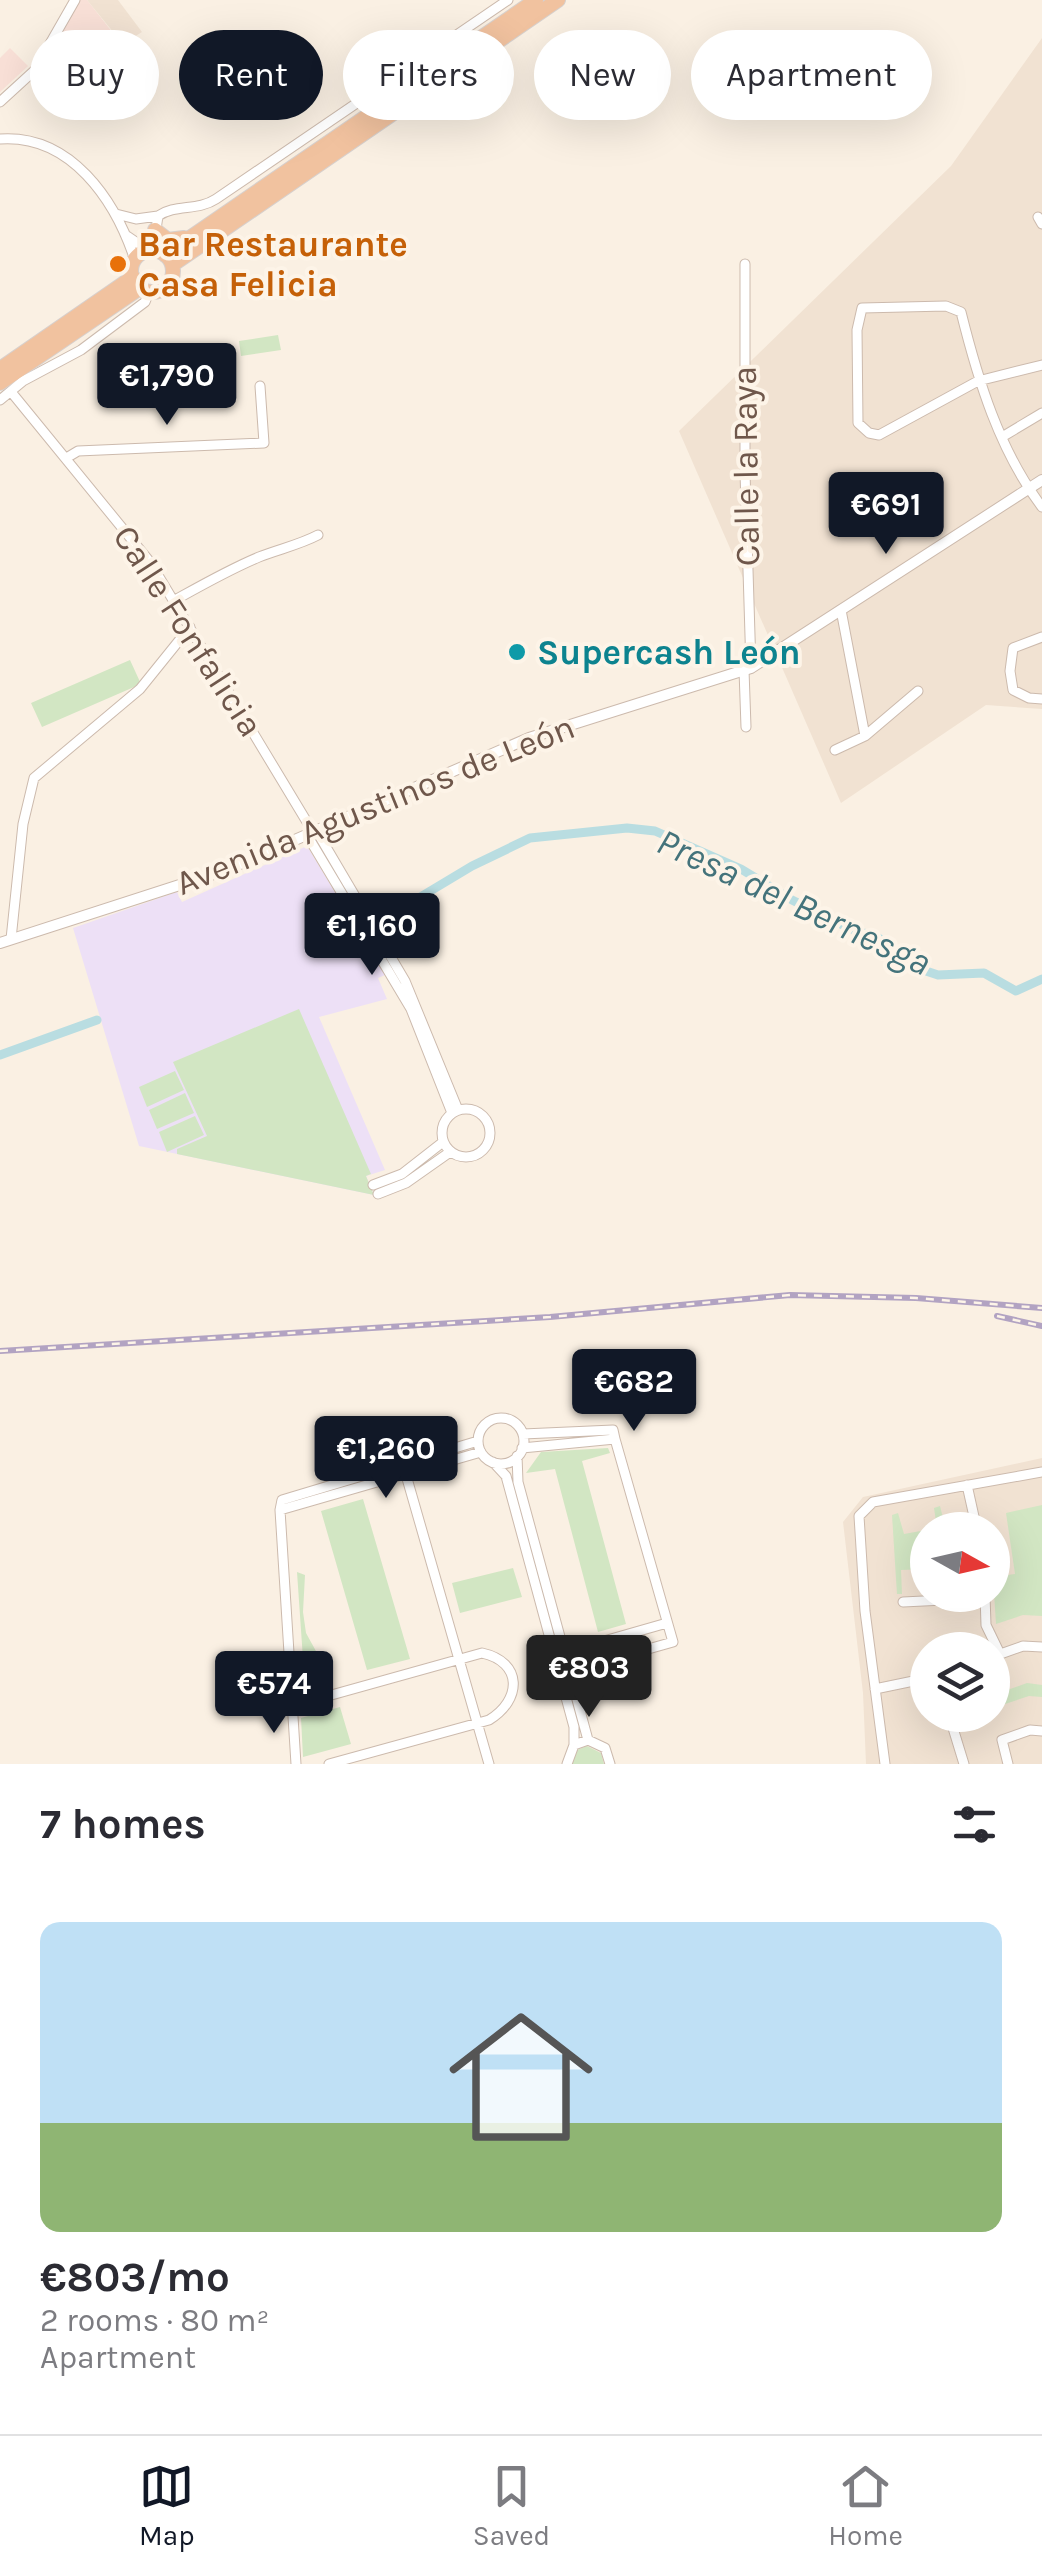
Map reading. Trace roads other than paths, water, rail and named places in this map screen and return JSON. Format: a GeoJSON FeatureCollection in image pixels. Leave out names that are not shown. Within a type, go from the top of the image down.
{"type":"FeatureCollection","features":[{"type":"Feature","properties":{"kind":"highway"},"geometry":{"type":"LineString","coordinates":[[140,286],[135,260],[160,255],[194,236],[536,0]]}},
{"type":"Feature","properties":{"kind":"highway"},"geometry":{"type":"LineString","coordinates":[[160,255],[558,0]]}},
{"type":"Feature","properties":{"kind":"highway"},"geometry":{"type":"LineString","coordinates":[[157,223],[168,240],[194,236]]}},
{"type":"Feature","properties":{"kind":"highway"},"geometry":{"type":"LineString","coordinates":[[0,369],[140,286],[168,286],[172,276],[160,255]]}},
{"type":"Feature","properties":{"kind":"highway"},"geometry":{"type":"LineString","coordinates":[[6,388],[140,286]]}},
{"type":"Feature","properties":{"kind":"street"},"geometry":{"type":"LineString","coordinates":[[0,102],[35,70],[75,0]]}},
{"type":"Feature","properties":{"kind":"street"},"geometry":{"type":"LineString","coordinates":[[160,255],[157,223],[164,211],[193,208],[216,199],[508,0]]}},
{"type":"Feature","properties":{"kind":"street"},"geometry":{"type":"LineString","coordinates":[[0,140],[36,141],[59,150],[80,167],[127,236],[135,260]]}},
{"type":"Feature","properties":{"kind":"street"},"geometry":{"type":"LineString","coordinates":[[113,214],[157,223]]}},
{"type":"Feature","properties":{"kind":"street"},"geometry":{"type":"LineString","coordinates":[[127,236],[160,255]]}},
{"type":"Feature","properties":{"kind":"street","name":"Calle la Raya"},"geometry":{"type":"LineString","coordinates":[[745,264],[746,727]]}},
{"type":"Feature","properties":{"kind":"street"},"geometry":{"type":"LineString","coordinates":[[1042,365],[978,381],[879,434],[869,433],[858,423],[857,330],[862,308],[946,306],[961,312],[978,381],[1002,437],[1042,507]]}},
{"type":"Feature","properties":{"kind":"street"},"geometry":{"type":"LineString","coordinates":[[68,458],[78,451],[264,442],[260,386]]}},
{"type":"Feature","properties":{"kind":"street"},"geometry":{"type":"LineString","coordinates":[[0,400],[6,388]]}},
{"type":"Feature","properties":{"kind":"street","name":"Calle Fonfalicia"},"geometry":{"type":"LineString","coordinates":[[6,388],[68,458],[175,600],[411,1008],[455,1111]]}},
{"type":"Feature","properties":{"kind":"street"},"geometry":{"type":"LineString","coordinates":[[1002,437],[1042,413]]}},
{"type":"Feature","properties":{"kind":"street","name":"Avenida Agustinos de León"},"geometry":{"type":"LineString","coordinates":[[6,941],[210,876],[528,738],[747,669],[1042,480]]}},
{"type":"Feature","properties":{"kind":"street"},"geometry":{"type":"LineString","coordinates":[[175,600],[225,572],[318,535]]}},
{"type":"Feature","properties":{"kind":"street"},"geometry":{"type":"LineString","coordinates":[[841,610],[865,736]]}},
{"type":"Feature","properties":{"kind":"street"},"geometry":{"type":"LineString","coordinates":[[6,941],[23,824],[34,778],[140,690],[190,627]]}},
{"type":"Feature","properties":{"kind":"street"},"geometry":{"type":"LineString","coordinates":[[1042,637],[1013,648],[1010,671],[1013,690],[1028,698],[1042,699]]}},
{"type":"Feature","properties":{"kind":"street"},"geometry":{"type":"LineString","coordinates":[[835,750],[865,736],[918,692]]}},
{"type":"Feature","properties":{"kind":"street"},"geometry":{"type":"LineString","coordinates":[[468,1108],[486,1118],[490,1138],[486,1148],[469,1158],[450,1152],[443,1142],[445,1121],[455,1111],[468,1108]]}},
{"type":"Feature","properties":{"kind":"street"},"geometry":{"type":"LineString","coordinates":[[443,1142],[402,1174],[375,1189],[406,1183],[450,1152]]}},
{"type":"Feature","properties":{"kind":"street"},"geometry":{"type":"LineString","coordinates":[[479,1447],[487,1422],[500,1418],[514,1422],[522,1434],[518,1482],[588,1740]]}},
{"type":"Feature","properties":{"kind":"street"},"geometry":{"type":"LineString","coordinates":[[522,1434],[613,1430],[616,1439],[667,1623],[672,1642],[588,1666],[579,1660],[584,1647],[667,1623]]}},
{"type":"Feature","properties":{"kind":"street"},"geometry":{"type":"LineString","coordinates":[[493,1462],[506,1463],[520,1452],[616,1439]]}},
{"type":"Feature","properties":{"kind":"street"},"geometry":{"type":"LineString","coordinates":[[479,1447],[506,1476],[574,1727],[574,1745],[566,1764]]}},
{"type":"Feature","properties":{"kind":"street"},"geometry":{"type":"LineString","coordinates":[[280,1510],[406,1474],[479,1447]]}},
{"type":"Feature","properties":{"kind":"street"},"geometry":{"type":"LineString","coordinates":[[296,1764],[282,1500],[479,1447]]}},
{"type":"Feature","properties":{"kind":"street"},"geometry":{"type":"LineString","coordinates":[[885,1764],[860,1516],[873,1502],[1042,1472]]}},
{"type":"Feature","properties":{"kind":"street"},"geometry":{"type":"LineString","coordinates":[[406,1474],[489,1764]]}},
{"type":"Feature","properties":{"kind":"street"},"geometry":{"type":"LineString","coordinates":[[967,1485],[973,1512]]}},
{"type":"Feature","properties":{"kind":"street"},"geometry":{"type":"LineString","coordinates":[[903,1602],[910,1602]]}},
{"type":"Feature","properties":{"kind":"street"},"geometry":{"type":"LineString","coordinates":[[1010,1650],[1042,1647]]}},
{"type":"Feature","properties":{"kind":"street"},"geometry":{"type":"LineString","coordinates":[[292,1706],[482,1653],[504,1662],[512,1673],[514,1686],[508,1706],[489,1720],[328,1764]]}},
{"type":"Feature","properties":{"kind":"street"},"geometry":{"type":"LineString","coordinates":[[875,1689],[910,1682]]}},
{"type":"Feature","properties":{"kind":"street"},"geometry":{"type":"LineString","coordinates":[[1008,1764],[1002,1740],[1030,1730],[1042,1731]]}},
{"type":"Feature","properties":{"kind":"street"},"geometry":{"type":"LineString","coordinates":[[954,1732],[964,1764]]}},
{"type":"Feature","properties":{"kind":"street"},"geometry":{"type":"LineString","coordinates":[[574,1745],[588,1740],[605,1748],[610,1764]]}},
{"type":"Feature","properties":{"kind":"waterway","name":"Presa del Bernesga"},"geometry":{"type":"LineString","coordinates":[[377,913],[407,905],[472,866],[530,838],[627,828],[655,831],[741,869],[792,900],[857,932],[874,935],[926,971],[938,975],[984,973],[1016,991],[1042,979]]}},
{"type":"Feature","properties":{"kind":"waterway","name":"Presa del Bernesga"},"geometry":{"type":"LineString","coordinates":[[0,1055],[97,1020]]}},
{"type":"Feature","properties":{"kind":"railway"},"geometry":{"type":"LineString","coordinates":[[0,1351],[550,1317],[790,1295],[916,1298],[1042,1308]]}},
{"type":"Feature","properties":{"kind":"railway"},"geometry":{"type":"LineString","coordinates":[[997,1316],[1042,1326]]}},
{"type":"Feature","properties":{"kind":"place","name":"Bar Restaurante Casa Felicia"},"geometry":{"type":"Point","coordinates":[118,264]}},
{"type":"Feature","properties":{"kind":"place","name":"Supercash León"},"geometry":{"type":"Point","coordinates":[517,652]}}]}
